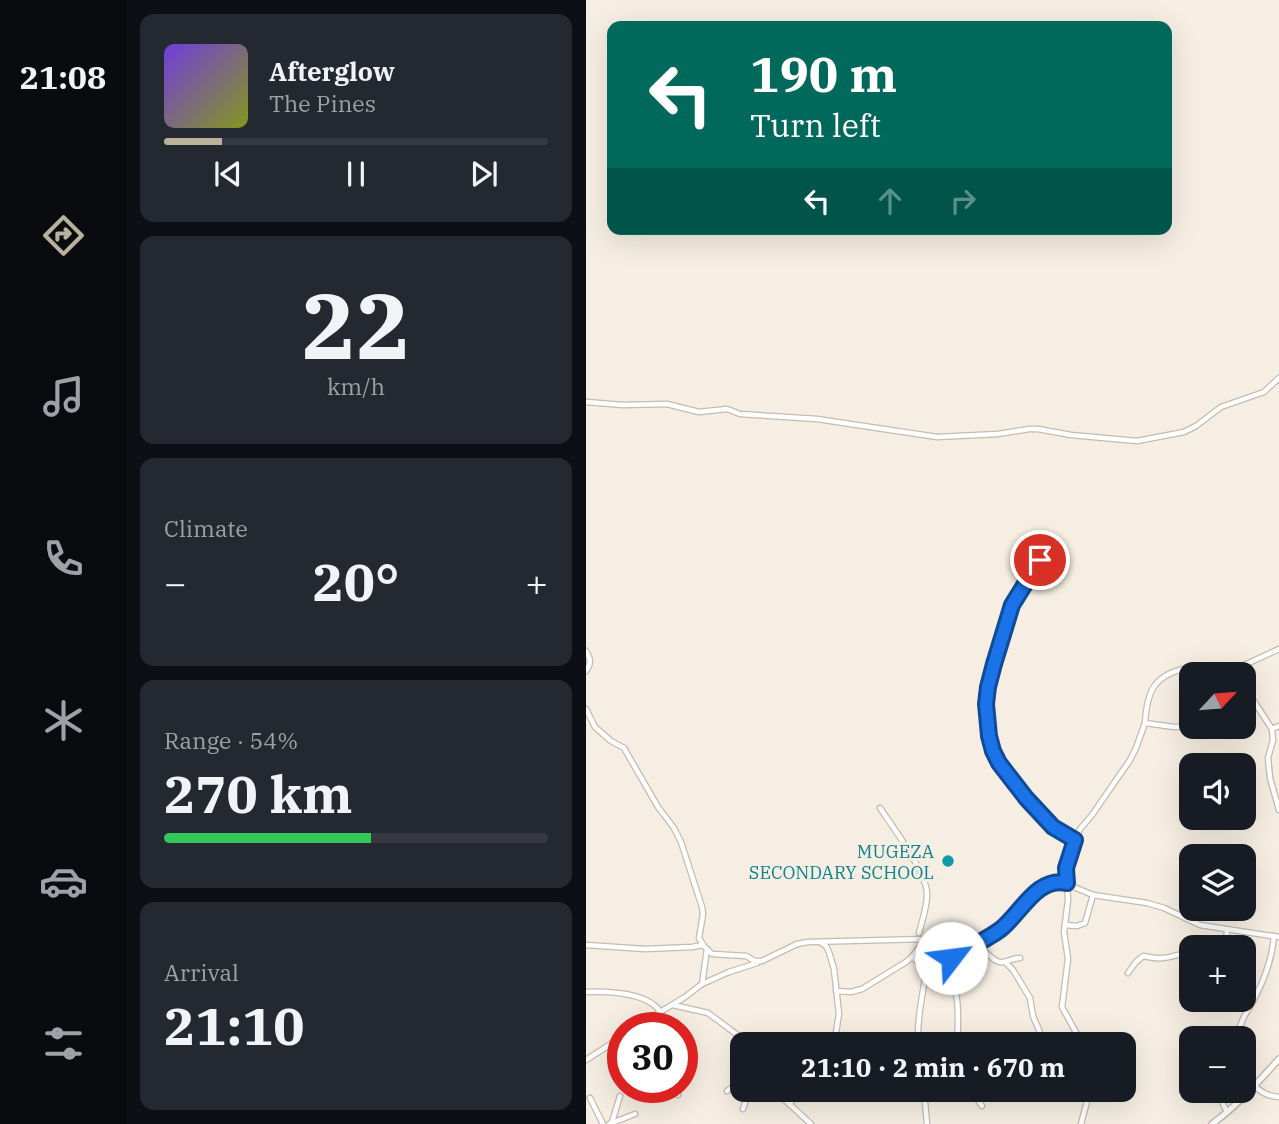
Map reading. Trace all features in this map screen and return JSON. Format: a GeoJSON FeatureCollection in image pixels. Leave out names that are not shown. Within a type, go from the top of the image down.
{"type":"FeatureCollection","features":[{"type":"Feature","properties":{"kind":"street"},"geometry":{"type":"LineString","coordinates":[[586,402],[667,404],[699,412],[727,409],[740,414],[817,419],[937,437],[1038,429],[1137,442],[1184,432],[1221,407],[1264,392],[1279,378]]}},
{"type":"Feature","properties":{"kind":"street"},"geometry":{"type":"LineString","coordinates":[[1040,560],[1012,605],[994,664],[986,704],[989,736],[999,763],[1026,798],[1053,827],[1075,840]]}},
{"type":"Feature","properties":{"kind":"street"},"geometry":{"type":"LineString","coordinates":[[1254,662],[1279,649]]}},
{"type":"Feature","properties":{"kind":"street"},"geometry":{"type":"LineString","coordinates":[[586,651],[590,660],[586,671]]}},
{"type":"Feature","properties":{"kind":"street"},"geometry":{"type":"LineString","coordinates":[[1076,1032],[1062,1007],[1068,959],[1064,932],[1068,900],[1066,868],[1081,829],[1136,748],[1145,723],[1146,703],[1151,692],[1163,677],[1179,670]]}},
{"type":"Feature","properties":{"kind":"street"},"geometry":{"type":"LineString","coordinates":[[1256,704],[1272,729],[1273,740],[1268,758],[1270,778],[1279,810]]}},
{"type":"Feature","properties":{"kind":"street"},"geometry":{"type":"LineString","coordinates":[[586,709],[595,727],[624,748],[682,842],[702,907],[699,938],[705,947],[712,954],[746,956],[762,961]]}},
{"type":"Feature","properties":{"kind":"street"},"geometry":{"type":"LineString","coordinates":[[1145,723],[1179,727]]}},
{"type":"Feature","properties":{"kind":"street"},"geometry":{"type":"LineString","coordinates":[[1272,729],[1279,726]]}},
{"type":"Feature","properties":{"kind":"street"},"geometry":{"type":"LineString","coordinates":[[880,808],[901,838],[927,888],[928,896],[919,933]]}},
{"type":"Feature","properties":{"kind":"street"},"geometry":{"type":"LineString","coordinates":[[662,1012],[703,984],[797,944],[819,941],[926,939],[941,947],[955,950],[974,946],[1000,930],[1040,889],[1056,883],[1067,883],[1093,895],[1164,908],[1200,925],[1276,936],[1266,971],[1241,1026]]}},
{"type":"Feature","properties":{"kind":"street"},"geometry":{"type":"LineString","coordinates":[[1065,925],[1077,926],[1085,923],[1093,895]]}},
{"type":"Feature","properties":{"kind":"street"},"geometry":{"type":"LineString","coordinates":[[1227,930],[1227,935]]}},
{"type":"Feature","properties":{"kind":"street"},"geometry":{"type":"LineString","coordinates":[[836,991],[851,992],[862,989],[895,970],[912,957],[926,939]]}},
{"type":"Feature","properties":{"kind":"street"},"geometry":{"type":"LineString","coordinates":[[819,941],[826,946],[832,959],[839,1014],[836,1032]]}},
{"type":"Feature","properties":{"kind":"street"},"geometry":{"type":"LineString","coordinates":[[586,945],[645,949],[705,947]]}},
{"type":"Feature","properties":{"kind":"street"},"geometry":{"type":"LineString","coordinates":[[974,946],[984,949],[1000,963],[1020,958]]}},
{"type":"Feature","properties":{"kind":"street"},"geometry":{"type":"LineString","coordinates":[[703,984],[705,947]]}},
{"type":"Feature","properties":{"kind":"street"},"geometry":{"type":"LineString","coordinates":[[955,950],[951,954],[950,966],[957,999],[958,1032]]}},
{"type":"Feature","properties":{"kind":"street"},"geometry":{"type":"LineString","coordinates":[[1128,973],[1143,956],[1160,959],[1179,954]]}},
{"type":"Feature","properties":{"kind":"street"},"geometry":{"type":"LineString","coordinates":[[912,957],[926,969],[918,1032]]}},
{"type":"Feature","properties":{"kind":"street"},"geometry":{"type":"LineString","coordinates":[[1005,962],[1030,998],[1040,1032]]}},
{"type":"Feature","properties":{"kind":"street"},"geometry":{"type":"LineString","coordinates":[[586,992],[602,991],[642,998],[654,1004],[660,1012]]}},
{"type":"Feature","properties":{"kind":"street"},"geometry":{"type":"LineString","coordinates":[[672,1005],[708,1013],[734,1032]]}},
{"type":"Feature","properties":{"kind":"street"},"geometry":{"type":"LineString","coordinates":[[586,1059],[607,1045]]}},
{"type":"Feature","properties":{"kind":"street"},"geometry":{"type":"LineString","coordinates":[[1256,1084],[1279,1059]]}},
{"type":"Feature","properties":{"kind":"street"},"geometry":{"type":"LineString","coordinates":[[1256,1088],[1266,1095],[1279,1097]]}},
{"type":"Feature","properties":{"kind":"street"},"geometry":{"type":"LineString","coordinates":[[590,1098],[603,1124]]}},
{"type":"Feature","properties":{"kind":"street"},"geometry":{"type":"LineString","coordinates":[[743,1109],[745,1102]]}},
{"type":"Feature","properties":{"kind":"street"},"geometry":{"type":"LineString","coordinates":[[925,1102],[927,1124]]}},
{"type":"Feature","properties":{"kind":"street"},"geometry":{"type":"LineString","coordinates":[[979,1102],[982,1106]]}},
{"type":"Feature","properties":{"kind":"street"},"geometry":{"type":"LineString","coordinates":[[1081,1124],[1087,1102]]}},
{"type":"Feature","properties":{"kind":"street"},"geometry":{"type":"LineString","coordinates":[[610,1123],[618,1103]]}},
{"type":"Feature","properties":{"kind":"street"},"geometry":{"type":"LineString","coordinates":[[1223,1103],[1227,1112]]}},
{"type":"Feature","properties":{"kind":"street"},"geometry":{"type":"LineString","coordinates":[[1211,1124],[1236,1103]]}},
{"type":"Feature","properties":{"kind":"street"},"geometry":{"type":"LineString","coordinates":[[789,1104],[811,1124]]}},
{"type":"Feature","properties":{"kind":"street"},"geometry":{"type":"LineString","coordinates":[[610,1123],[635,1115]]}},
{"type":"Feature","properties":{"kind":"place","name":"MUGEZA SECONDARY SCHOOL"},"geometry":{"type":"Point","coordinates":[948,861]}},
{"type":"Feature","properties":{"kind":"route"},"geometry":{"type":"LineString","coordinates":[[951,958],[955,950],[974,946],[1000,930],[1040,889],[1047,885],[1067,883],[1065,873],[1075,840],[1053,827],[1040,814],[999,763],[993,751],[987,718],[988,687],[1012,605],[1040,560]]}}]}
